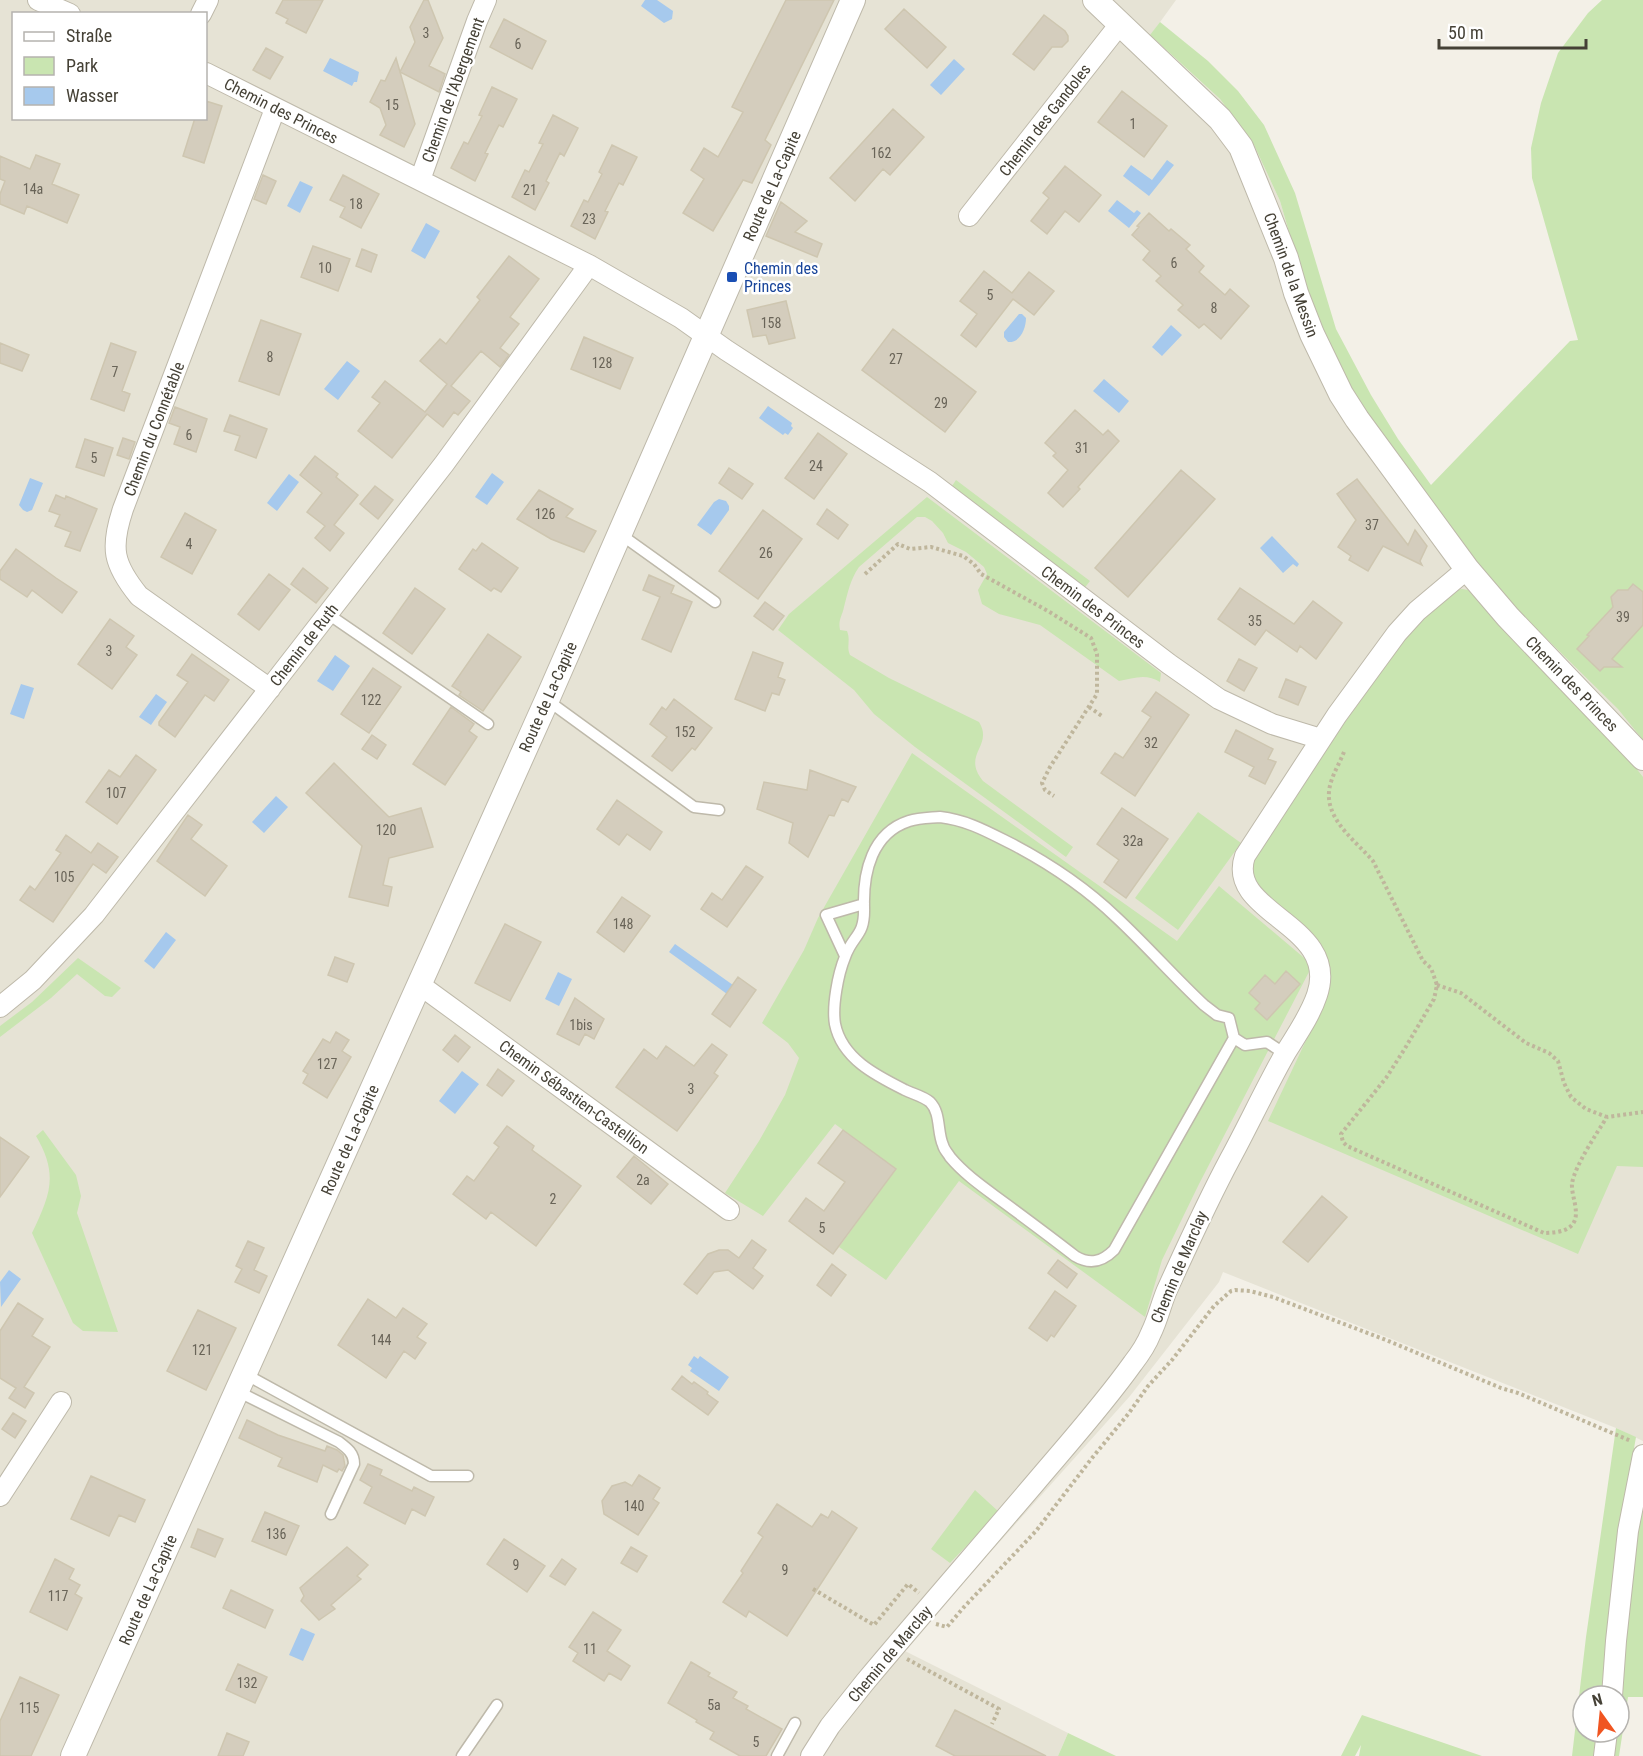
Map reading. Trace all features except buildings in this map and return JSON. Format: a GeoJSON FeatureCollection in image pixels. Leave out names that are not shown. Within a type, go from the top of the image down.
{"type":"FeatureCollection","features":[{"type":"Feature","properties":{"kind":"street"},"geometry":{"type":"LineString","coordinates":[[38,0],[65,12]]}},
{"type":"Feature","properties":{"kind":"street","name":"Chemin de l'Abergement"},"geometry":{"type":"LineString","coordinates":[[420,180],[486,0]]}},
{"type":"Feature","properties":{"kind":"street","name":"Route de La-Capite"},"geometry":{"type":"LineString","coordinates":[[73,1756],[547,700],[853,0]]}},
{"type":"Feature","properties":{"kind":"street","name":"Chemin de la Messin"},"geometry":{"type":"LineString","coordinates":[[1095,0],[1220,119],[1241,147],[1286,258],[1296,293],[1312,334],[1341,394],[1356,419],[1467,569]]}},
{"type":"Feature","properties":{"kind":"street","name":"Chemin des Gandoles"},"geometry":{"type":"LineString","coordinates":[[969,216],[1120,24]]}},
{"type":"Feature","properties":{"kind":"street","name":"Chemin des Princes"},"geometry":{"type":"LineString","coordinates":[[207,74],[589,265],[681,318],[726,350],[930,482],[1169,664],[1219,699],[1272,724],[1322,739]]}},
{"type":"Feature","properties":{"kind":"street","name":"Chemin du Connétable"},"geometry":{"type":"LineString","coordinates":[[270,689],[139,596],[125,579],[116,554],[115,543],[123,509],[275,109]]}},
{"type":"Feature","properties":{"kind":"street","name":"Chemin de Ruth"},"geometry":{"type":"LineString","coordinates":[[0,1008],[33,980],[94,915],[444,464],[589,265]]}},
{"type":"Feature","properties":{"kind":"street"},"geometry":{"type":"LineString","coordinates":[[1322,739],[1397,633],[1417,611],[1467,569]]}},
{"type":"Feature","properties":{"kind":"street","name":"Chemin des Princes"},"geometry":{"type":"LineString","coordinates":[[1467,569],[1508,617],[1643,758]]}},
{"type":"Feature","properties":{"kind":"street","name":"Chemin de Marclay"},"geometry":{"type":"LineString","coordinates":[[810,1756],[830,1726],[918,1619],[1084,1425],[1134,1362],[1152,1332],[1165,1294],[1207,1203],[1318,994],[1320,967],[1312,949],[1304,939],[1249,890],[1244,883],[1242,870],[1245,856],[1251,845],[1322,739]]}},
{"type":"Feature","properties":{"kind":"street","name":"Chemin Sébastien-Castellion"},"geometry":{"type":"LineString","coordinates":[[420,985],[729,1210]]}},
{"type":"Feature","properties":{"kind":"street"},"geometry":{"type":"LineString","coordinates":[[0,1496],[61,1402]]}},
{"type":"Feature","properties":{"kind":"street"},"geometry":{"type":"LineString","coordinates":[[1613,1684],[1637,1448]]}},
{"type":"Feature","properties":{"kind":"lane"},"geometry":{"type":"LineString","coordinates":[[619,533],[715,602]]}},
{"type":"Feature","properties":{"kind":"lane"},"geometry":{"type":"LineString","coordinates":[[328,614],[488,724]]}},
{"type":"Feature","properties":{"kind":"lane"},"geometry":{"type":"LineString","coordinates":[[547,700],[694,807],[720,810]]}},
{"type":"Feature","properties":{"kind":"lane"},"geometry":{"type":"LineString","coordinates":[[1234,1038],[1114,1250],[1104,1259],[1097,1261],[1087,1262],[1075,1256],[969,1177],[943,1148],[936,1113],[929,1101],[872,1073],[850,1054],[839,1035],[835,1018],[839,977],[845,956],[863,925],[864,886],[873,851],[886,834],[900,825],[919,819],[940,817],[961,820],[995,835],[1053,868],[1094,898],[1204,1005],[1217,1015],[1229,1018],[1234,1038],[1245,1045],[1267,1042],[1285,1054]]}},
{"type":"Feature","properties":{"kind":"lane"},"geometry":{"type":"LineString","coordinates":[[845,956],[826,915],[864,904]]}},
{"type":"Feature","properties":{"kind":"lane"},"geometry":{"type":"LineString","coordinates":[[241,1382],[431,1476],[468,1476]]}},
{"type":"Feature","properties":{"kind":"lane"},"geometry":{"type":"LineString","coordinates":[[241,1382],[339,1442],[354,1456],[354,1464],[331,1514]]}},
{"type":"Feature","properties":{"kind":"lane"},"geometry":{"type":"LineString","coordinates":[[462,1756],[497,1705]]}},
{"type":"Feature","properties":{"kind":"lane"},"geometry":{"type":"LineString","coordinates":[[777,1756],[795,1723]]}},
{"type":"Feature","properties":{"kind":"path"},"geometry":{"type":"LineString","coordinates":[[865,574],[898,544],[910,549],[931,547],[969,560],[981,574],[1090,638],[1097,654],[1097,694],[1042,783],[1046,790],[1054,796]]}},
{"type":"Feature","properties":{"kind":"path"},"geometry":{"type":"LineString","coordinates":[[1089,707],[1102,716]]}},
{"type":"Feature","properties":{"kind":"path"},"geometry":{"type":"LineString","coordinates":[[1344,752],[1330,784],[1329,802],[1334,816],[1346,833],[1373,861],[1413,942],[1431,968],[1437,986],[1434,999],[1386,1078],[1341,1134],[1343,1142],[1347,1146],[1544,1233],[1551,1233],[1572,1226],[1575,1220],[1573,1175],[1607,1117]]}},
{"type":"Feature","properties":{"kind":"path"},"geometry":{"type":"LineString","coordinates":[[1437,986],[1461,993],[1526,1043],[1549,1053],[1557,1061],[1571,1098],[1586,1109],[1607,1117],[1643,1112]]}},
{"type":"Feature","properties":{"kind":"path"},"geometry":{"type":"LineString","coordinates":[[918,1619],[947,1627],[1036,1531],[1148,1386],[1172,1360],[1214,1306],[1235,1290],[1273,1297],[1320,1315],[1518,1393],[1637,1448]]}},
{"type":"Feature","properties":{"kind":"path"},"geometry":{"type":"LineString","coordinates":[[813,1588],[874,1625],[908,1584],[917,1591]]}},
{"type":"Feature","properties":{"kind":"path"},"geometry":{"type":"LineString","coordinates":[[899,1654],[999,1709],[992,1724]]}},
{"type":"Feature","properties":{"kind":"shaded area"},"geometry":{"type":"Polygon","coordinates":[[[0,0],[1176,0],[1150,36],[1220,99],[1254,145],[1280,201],[1311,308],[1423,499],[1643,363],[1643,1441],[1616,1428],[1223,1272],[1219,1282],[1130,1396],[903,1650],[1068,1733],[1058,1756],[0,1756],[0,0]]]}},
{"type":"Feature","properties":{"kind":"green space"},"geometry":{"type":"Polygon","coordinates":[[[1602,0],[1643,0],[1643,740],[1618,709],[1501,594],[1355,401],[1311,308],[1280,201],[1254,145],[1220,99],[1150,35],[1160,22],[1208,61],[1238,91],[1264,125],[1295,193],[1336,329],[1371,395],[1398,439],[1431,485],[1570,341],[1578,340],[1532,178],[1531,148],[1541,103],[1558,53],[1588,13],[1602,0]]]}},
{"type":"Feature","properties":{"kind":"green space"},"geometry":{"type":"Polygon","coordinates":[[[956,480],[1090,581],[1083,590],[950,489],[956,480]]]}},
{"type":"Feature","properties":{"kind":"green space"},"geometry":{"type":"Polygon","coordinates":[[[927,497],[1161,673],[1160,682],[1145,677],[1119,681],[1040,625],[999,614],[982,604],[978,590],[987,574],[984,567],[966,552],[948,543],[943,533],[925,517],[917,517],[859,567],[853,577],[840,623],[840,630],[847,631],[850,655],[889,678],[979,722],[983,730],[983,738],[976,757],[977,772],[983,781],[1073,847],[1066,857],[915,747],[874,714],[854,690],[778,630],[789,614],[927,497]]]}},
{"type":"Feature","properties":{"kind":"green space"},"geometry":{"type":"Polygon","coordinates":[[[1456,590],[1468,590],[1610,735],[1643,777],[1643,1167],[1617,1166],[1578,1254],[1268,1121],[1326,998],[1330,971],[1320,946],[1256,885],[1250,863],[1335,736],[1415,625],[1456,590]]]}},
{"type":"Feature","properties":{"kind":"green space"},"geometry":{"type":"Polygon","coordinates":[[[912,753],[1177,941],[1219,886],[1309,962],[1311,968],[1162,1260],[1145,1317],[959,1181],[886,1280],[839,1247],[896,1169],[835,1124],[763,1216],[725,1193],[759,1141],[785,1095],[799,1058],[788,1043],[762,1023],[804,950],[818,918],[912,753]]]}},
{"type":"Feature","properties":{"kind":"green space"},"geometry":{"type":"Polygon","coordinates":[[[1198,812],[1241,843],[1178,930],[1135,898],[1198,812]]]}},
{"type":"Feature","properties":{"kind":"green space"},"geometry":{"type":"Polygon","coordinates":[[[78,958],[121,988],[112,997],[105,996],[77,974],[51,998],[0,1037],[0,1026],[32,1002],[78,958]]]}},
{"type":"Feature","properties":{"kind":"green space"},"geometry":{"type":"Polygon","coordinates":[[[43,1130],[76,1175],[81,1196],[77,1213],[118,1332],[83,1331],[73,1323],[32,1233],[49,1185],[48,1162],[36,1136],[43,1130]]]}},
{"type":"Feature","properties":{"kind":"green space"},"geometry":{"type":"Polygon","coordinates":[[[1616,1428],[1636,1437],[1611,1591],[1602,1684],[1580,1684],[1616,1428]]]}},
{"type":"Feature","properties":{"kind":"green space"},"geometry":{"type":"Polygon","coordinates":[[[975,1490],[999,1512],[950,1563],[931,1549],[975,1490]]]}},
{"type":"Feature","properties":{"kind":"green space"},"geometry":{"type":"Polygon","coordinates":[[[1643,1496],[1643,1697],[1631,1697],[1631,1684],[1622,1684],[1638,1520],[1643,1496]]]}},
{"type":"Feature","properties":{"kind":"green space"},"geometry":{"type":"Polygon","coordinates":[[[1362,1715],[1482,1756],[1359,1756],[1361,1745],[1355,1756],[1341,1756],[1362,1715]]]}},
{"type":"Feature","properties":{"kind":"green space"},"geometry":{"type":"Polygon","coordinates":[[[1068,1733],[1116,1756],[1058,1756],[1068,1733]]]}},
{"type":"Feature","properties":{"kind":"green space"},"geometry":{"type":"Polygon","coordinates":[[[1573,1744],[1596,1744],[1595,1756],[1572,1756],[1573,1744]]]}},
{"type":"Feature","properties":{"kind":"green space"},"geometry":{"type":"Polygon","coordinates":[[[1614,1744],[1621,1744],[1619,1756],[1613,1756],[1614,1744]]]}},
{"type":"Feature","properties":{"kind":"water"},"geometry":{"type":"Polygon","coordinates":[[[645,0],[657,0],[673,11],[672,19],[664,23],[641,6],[645,0]]]}},
{"type":"Feature","properties":{"kind":"water"},"geometry":{"type":"Polygon","coordinates":[[[330,58],[359,72],[357,82],[354,82],[352,86],[323,71],[330,58]]]}},
{"type":"Feature","properties":{"kind":"water"},"geometry":{"type":"Polygon","coordinates":[[[954,59],[965,69],[941,95],[930,85],[954,59]]]}},
{"type":"Feature","properties":{"kind":"water"},"geometry":{"type":"Polygon","coordinates":[[[1167,160],[1174,165],[1149,196],[1123,176],[1131,165],[1152,180],[1167,160]]]}},
{"type":"Feature","properties":{"kind":"water"},"geometry":{"type":"Polygon","coordinates":[[[300,181],[313,187],[300,213],[287,206],[300,181]]]}},
{"type":"Feature","properties":{"kind":"water"},"geometry":{"type":"Polygon","coordinates":[[[1117,200],[1134,213],[1137,210],[1141,213],[1129,228],[1108,211],[1117,200]]]}},
{"type":"Feature","properties":{"kind":"water"},"geometry":{"type":"Polygon","coordinates":[[[426,223],[440,231],[425,259],[411,251],[426,223]]]}},
{"type":"Feature","properties":{"kind":"water"},"geometry":{"type":"Polygon","coordinates":[[[1019,314],[1026,318],[1025,327],[1019,338],[1008,342],[1004,337],[1004,332],[1019,314]]]}},
{"type":"Feature","properties":{"kind":"water"},"geometry":{"type":"Polygon","coordinates":[[[1171,325],[1182,335],[1162,356],[1152,347],[1171,325]]]}},
{"type":"Feature","properties":{"kind":"water"},"geometry":{"type":"Polygon","coordinates":[[[347,361],[360,371],[338,400],[324,389],[347,361]]]}},
{"type":"Feature","properties":{"kind":"water"},"geometry":{"type":"Polygon","coordinates":[[[1104,379],[1129,401],[1119,413],[1093,391],[1104,379]]]}},
{"type":"Feature","properties":{"kind":"water"},"geometry":{"type":"Polygon","coordinates":[[[768,406],[792,423],[793,428],[788,435],[785,433],[783,435],[759,418],[768,406]]]}},
{"type":"Feature","properties":{"kind":"water"},"geometry":{"type":"Polygon","coordinates":[[[492,473],[504,482],[487,505],[475,497],[492,473]]]}},
{"type":"Feature","properties":{"kind":"water"},"geometry":{"type":"Polygon","coordinates":[[[289,474],[299,482],[277,511],[267,503],[289,474]]]}},
{"type":"Feature","properties":{"kind":"water"},"geometry":{"type":"Polygon","coordinates":[[[30,478],[43,483],[32,510],[27,512],[19,505],[30,478]]]}},
{"type":"Feature","properties":{"kind":"water"},"geometry":{"type":"Polygon","coordinates":[[[719,499],[726,501],[729,510],[711,535],[697,525],[714,502],[719,499]]]}},
{"type":"Feature","properties":{"kind":"water"},"geometry":{"type":"Polygon","coordinates":[[[1272,536],[1299,564],[1297,567],[1293,564],[1283,573],[1260,548],[1272,536]]]}},
{"type":"Feature","properties":{"kind":"water"},"geometry":{"type":"Polygon","coordinates":[[[335,655],[350,666],[333,691],[317,681],[335,655]]]}},
{"type":"Feature","properties":{"kind":"water"},"geometry":{"type":"Polygon","coordinates":[[[21,684],[34,688],[24,719],[10,714],[21,684]]]}},
{"type":"Feature","properties":{"kind":"water"},"geometry":{"type":"Polygon","coordinates":[[[156,694],[167,702],[151,725],[139,717],[156,694]]]}},
{"type":"Feature","properties":{"kind":"water"},"geometry":{"type":"Polygon","coordinates":[[[276,796],[288,807],[264,833],[252,822],[276,796]]]}},
{"type":"Feature","properties":{"kind":"water"},"geometry":{"type":"Polygon","coordinates":[[[166,932],[176,940],[154,969],[144,961],[166,932]]]}},
{"type":"Feature","properties":{"kind":"water"},"geometry":{"type":"Polygon","coordinates":[[[675,944],[733,985],[727,994],[669,952],[675,944]]]}},
{"type":"Feature","properties":{"kind":"water"},"geometry":{"type":"Polygon","coordinates":[[[558,972],[572,979],[559,1006],[545,999],[558,972]]]}},
{"type":"Feature","properties":{"kind":"water"},"geometry":{"type":"Polygon","coordinates":[[[462,1071],[479,1084],[455,1114],[439,1101],[462,1071]]]}},
{"type":"Feature","properties":{"kind":"water"},"geometry":{"type":"Polygon","coordinates":[[[9,1270],[21,1279],[1,1307],[0,1282],[9,1270]]]}},
{"type":"Feature","properties":{"kind":"water"},"geometry":{"type":"Polygon","coordinates":[[[694,1356],[698,1359],[700,1356],[729,1377],[719,1391],[690,1371],[692,1368],[688,1365],[694,1356]]]}},
{"type":"Feature","properties":{"kind":"water"},"geometry":{"type":"Polygon","coordinates":[[[301,1628],[315,1634],[303,1661],[289,1655],[301,1628]]]}},
{"type":"Feature","properties":{"kind":"place","name":"Chemin des Princes"},"geometry":{"type":"Point","coordinates":[732,277]}}]}
